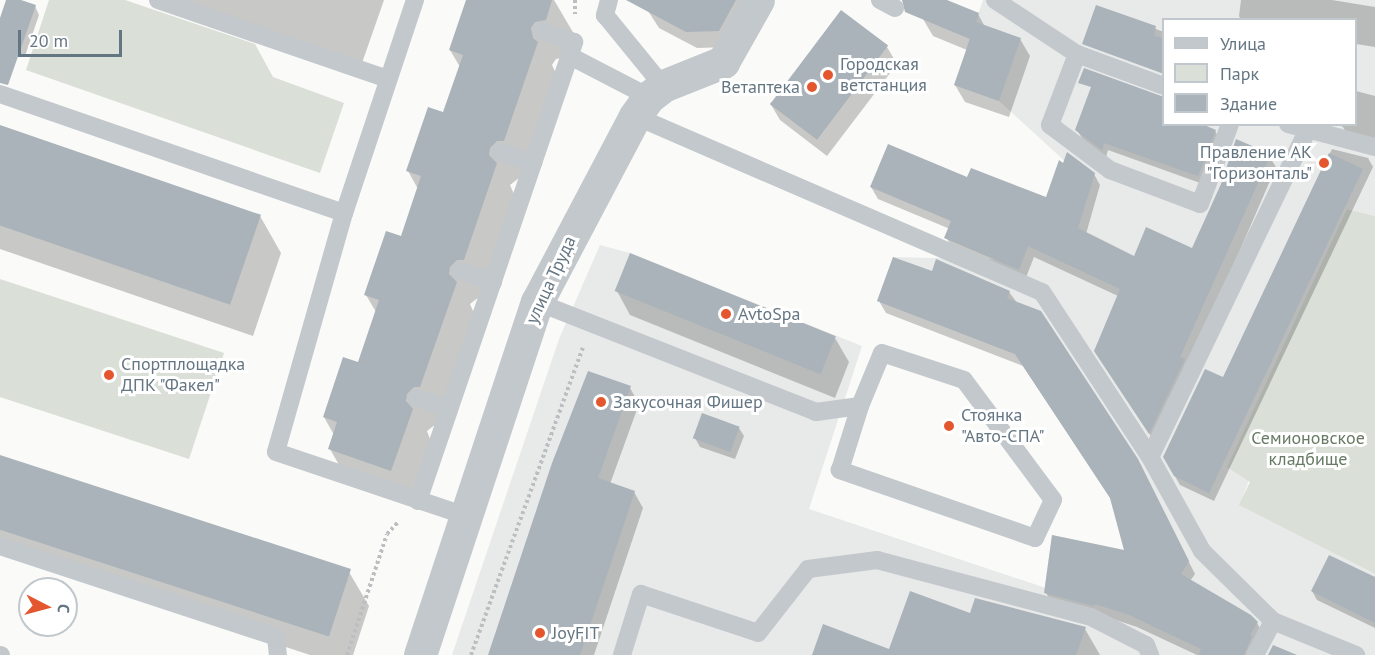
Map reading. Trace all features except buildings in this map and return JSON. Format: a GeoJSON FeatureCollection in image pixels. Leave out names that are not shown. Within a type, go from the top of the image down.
{"type":"FeatureCollection","features":[{"type":"Feature","properties":{"kind":"street"},"geometry":{"type":"LineString","coordinates":[[649,100],[723,62],[758,0]]}},
{"type":"Feature","properties":{"kind":"street","name":"улица Труда"},"geometry":{"type":"LineString","coordinates":[[420,655],[537,302],[649,100]]}},
{"type":"Feature","properties":{"kind":"lane"},"geometry":{"type":"LineString","coordinates":[[158,0],[388,79]]}},
{"type":"Feature","properties":{"kind":"lane"},"geometry":{"type":"LineString","coordinates":[[415,0],[344,213],[276,452],[466,516]]}},
{"type":"Feature","properties":{"kind":"lane"},"geometry":{"type":"LineString","coordinates":[[609,0],[605,15],[649,100]]}},
{"type":"Feature","properties":{"kind":"lane"},"geometry":{"type":"LineString","coordinates":[[995,0],[1077,54],[1162,85]]}},
{"type":"Feature","properties":{"kind":"lane"},"geometry":{"type":"LineString","coordinates":[[418,501],[574,42],[542,31]]}},
{"type":"Feature","properties":{"kind":"lane"},"geometry":{"type":"LineString","coordinates":[[1077,54],[1050,125],[1110,170],[1200,204],[1229,126]]}},
{"type":"Feature","properties":{"kind":"lane"},"geometry":{"type":"LineString","coordinates":[[570,56],[649,100],[1042,292],[1150,457],[1202,551],[1273,621],[1356,655]]}},
{"type":"Feature","properties":{"kind":"lane"},"geometry":{"type":"LineString","coordinates":[[0,94],[344,213]]}},
{"type":"Feature","properties":{"kind":"lane"},"geometry":{"type":"LineString","coordinates":[[1296,126],[1375,147]]}},
{"type":"Feature","properties":{"kind":"lane"},"geometry":{"type":"LineString","coordinates":[[1150,457],[1308,129]]}},
{"type":"Feature","properties":{"kind":"lane"},"geometry":{"type":"LineString","coordinates":[[500,152],[533,163]]}},
{"type":"Feature","properties":{"kind":"lane"},"geometry":{"type":"LineString","coordinates":[[460,271],[493,282]]}},
{"type":"Feature","properties":{"kind":"lane"},"geometry":{"type":"LineString","coordinates":[[537,302],[816,412],[860,406]]}},
{"type":"Feature","properties":{"kind":"lane"},"geometry":{"type":"LineString","coordinates":[[882,353],[964,380],[1053,500],[1035,538],[840,470],[860,406],[882,353]]}},
{"type":"Feature","properties":{"kind":"lane"},"geometry":{"type":"LineString","coordinates":[[417,398],[449,409]]}},
{"type":"Feature","properties":{"kind":"lane"},"geometry":{"type":"LineString","coordinates":[[0,546],[276,638],[278,655]]}},
{"type":"Feature","properties":{"kind":"lane"},"geometry":{"type":"LineString","coordinates":[[622,655],[641,594],[758,633],[808,569],[877,560],[1091,617],[1146,645],[1150,655]]}},
{"type":"Feature","properties":{"kind":"lane"},"geometry":{"type":"LineString","coordinates":[[1255,655],[1273,621]]}},
{"type":"Feature","properties":{"kind":"path"},"geometry":{"type":"LineString","coordinates":[[471,655],[591,323]]}},
{"type":"Feature","properties":{"kind":"path"},"geometry":{"type":"LineString","coordinates":[[347,655],[387,534],[418,501]]}},
{"type":"Feature","properties":{"kind":"shaded area"},"geometry":{"type":"Polygon","coordinates":[[[983,0],[1375,0],[1375,216],[1347,209],[1240,505],[1375,574],[1375,655],[452,655],[559,339],[600,245],[630,253],[862,346],[809,509],[1058,592],[1045,586],[1052,535],[1124,550],[1110,498],[1015,354],[877,301],[893,257],[1022,260],[1041,212],[1091,185],[999,101],[954,85],[983,0]]]}},
{"type":"Feature","properties":{"kind":"green space"},"geometry":{"type":"Polygon","coordinates":[[[49,0],[125,0],[255,44],[273,77],[344,103],[320,173],[26,70],[49,0]]]}},
{"type":"Feature","properties":{"kind":"green space","name":"Семионовское кладбище"},"geometry":{"type":"Polygon","coordinates":[[[1347,209],[1375,216],[1375,574],[1239,505],[1250,482],[1227,467],[1347,209]]]}},
{"type":"Feature","properties":{"kind":"green space","name":"Спортплощадка ДПК \"Факел\""},"geometry":{"type":"Polygon","coordinates":[[[0,279],[224,353],[189,459],[0,397],[0,279]]]}},
{"type":"Feature","properties":{"kind":"place","name":"Городская ветстанция"},"geometry":{"type":"Point","coordinates":[828,75]}},
{"type":"Feature","properties":{"kind":"place","name":"Ветаптека"},"geometry":{"type":"Point","coordinates":[812,87]}},
{"type":"Feature","properties":{"kind":"place","name":"Правление АК \"Горизонталь\""},"geometry":{"type":"Point","coordinates":[1324,163]}},
{"type":"Feature","properties":{"kind":"place","name":"AvtoSpa"},"geometry":{"type":"Point","coordinates":[726,314]}},
{"type":"Feature","properties":{"kind":"place","name":"Спортплощадка ДПК \"Факел\""},"geometry":{"type":"Point","coordinates":[109,375]}},
{"type":"Feature","properties":{"kind":"place","name":"Закусочная Фишер"},"geometry":{"type":"Point","coordinates":[601,402]}},
{"type":"Feature","properties":{"kind":"place","name":"Стоянка \"Авто-СПА\""},"geometry":{"type":"Point","coordinates":[949,426]}},
{"type":"Feature","properties":{"kind":"place","name":"JoyFIT"},"geometry":{"type":"Point","coordinates":[540,633]}}]}
